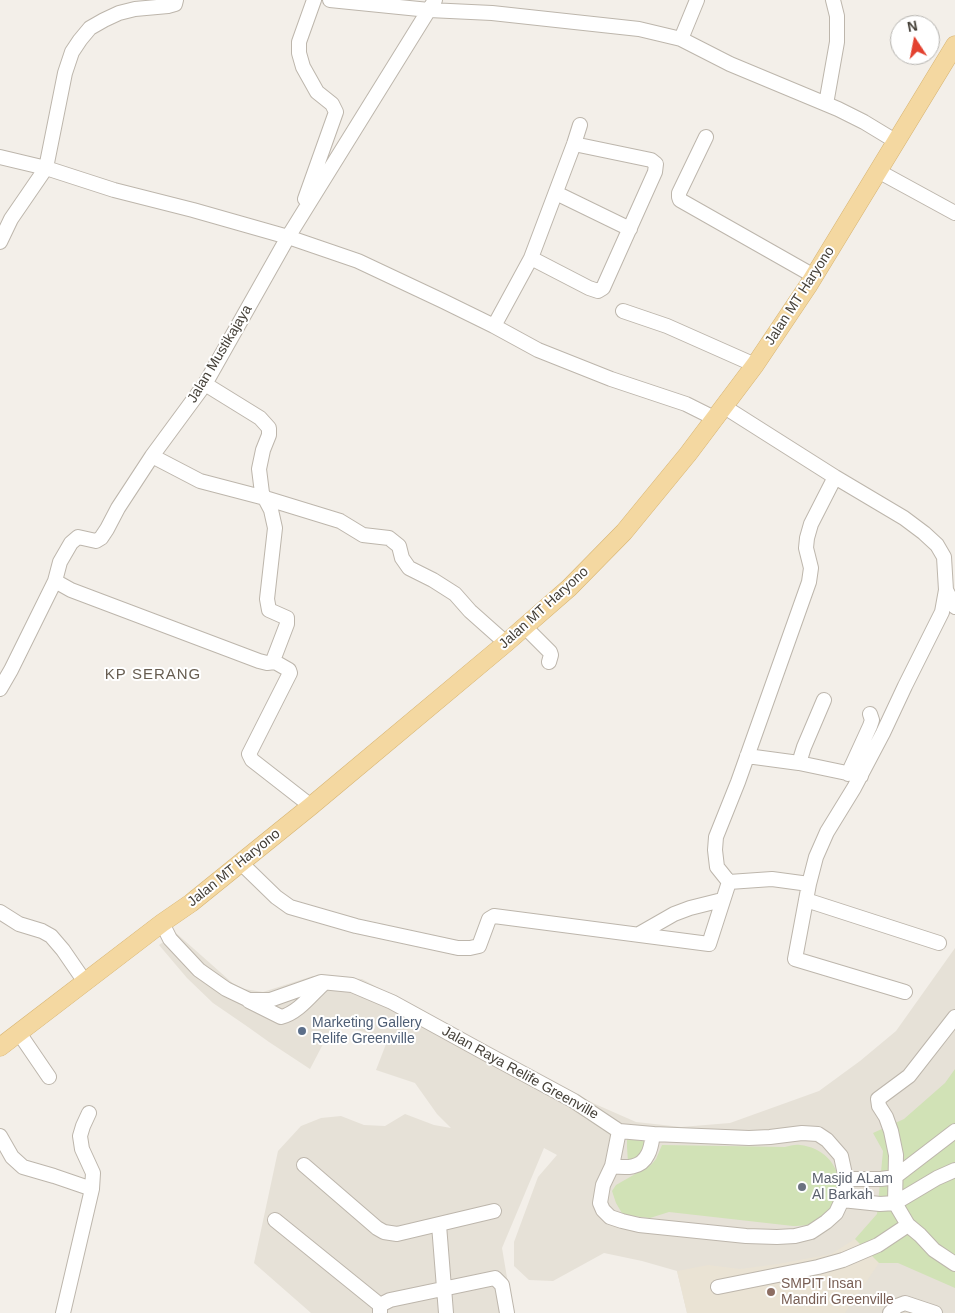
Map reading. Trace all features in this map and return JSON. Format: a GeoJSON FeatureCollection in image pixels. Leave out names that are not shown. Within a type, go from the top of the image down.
{"type":"FeatureCollection","features":[{"type":"Feature","properties":{"kind":"main road","name":"Jalan MT Haryono"},"geometry":{"type":"LineString","coordinates":[[0,1047],[191,903],[311,806],[525,627],[569,588],[624,532],[688,454],[755,365],[814,276],[955,45]]}},
{"type":"Feature","properties":{"kind":"street"},"geometry":{"type":"LineString","coordinates":[[0,242],[11,219],[46,168],[65,73],[72,52],[80,40],[90,28],[118,13],[135,9],[168,6],[175,4],[176,0]]}},
{"type":"Feature","properties":{"kind":"street"},"geometry":{"type":"LineString","coordinates":[[300,217],[309,184],[336,112],[332,104],[317,92],[303,67],[299,53],[299,42],[314,0]]}},
{"type":"Feature","properties":{"kind":"street"},"geometry":{"type":"LineString","coordinates":[[330,0],[432,5],[639,29],[681,39],[730,64],[864,122],[897,142]]}},
{"type":"Feature","properties":{"kind":"street"},"geometry":{"type":"LineString","coordinates":[[681,39],[697,0]]}},
{"type":"Feature","properties":{"kind":"street"},"geometry":{"type":"LineString","coordinates":[[826,104],[837,42],[837,16],[833,0]]}},
{"type":"Feature","properties":{"kind":"street","name":"Jalan Mustikajaya"},"geometry":{"type":"LineString","coordinates":[[0,689],[55,581],[60,562],[71,544],[78,538],[96,541],[101,538],[152,456],[205,384],[288,237],[432,5]]}},
{"type":"Feature","properties":{"kind":"street"},"geometry":{"type":"LineString","coordinates":[[494,326],[531,258],[580,125]]}},
{"type":"Feature","properties":{"kind":"street"},"geometry":{"type":"LineString","coordinates":[[706,137],[679,192],[680,200],[814,276]]}},
{"type":"Feature","properties":{"kind":"street"},"geometry":{"type":"LineString","coordinates":[[531,258],[589,288],[598,291],[603,288],[655,172],[656,164],[651,160],[574,144]]}},
{"type":"Feature","properties":{"kind":"street"},"geometry":{"type":"LineString","coordinates":[[0,158],[46,168],[114,190],[288,237],[358,261],[494,326],[538,350],[611,379],[686,404],[719,412],[904,518],[937,544],[944,557],[946,590],[942,612],[854,775],[826,832],[816,857],[809,884],[795,959],[905,992]]}},
{"type":"Feature","properties":{"kind":"street"},"geometry":{"type":"LineString","coordinates":[[878,171],[955,213]]}},
{"type":"Feature","properties":{"kind":"street"},"geometry":{"type":"LineString","coordinates":[[556,193],[630,229]]}},
{"type":"Feature","properties":{"kind":"street"},"geometry":{"type":"LineString","coordinates":[[623,311],[667,326],[755,365]]}},
{"type":"Feature","properties":{"kind":"street"},"geometry":{"type":"LineString","coordinates":[[205,384],[260,418],[269,428],[270,435],[263,450],[259,470],[262,493],[271,510],[275,528],[267,599],[269,610],[287,618],[287,624],[275,654],[275,662]]}},
{"type":"Feature","properties":{"kind":"street"},"geometry":{"type":"LineString","coordinates":[[152,456],[200,481],[265,498],[340,521],[363,536],[389,538],[399,546],[402,558],[409,568],[455,594],[470,611],[506,643]]}},
{"type":"Feature","properties":{"kind":"street"},"geometry":{"type":"LineString","coordinates":[[809,884],[772,879],[729,882],[717,867],[715,850],[716,837],[809,582],[811,568],[806,548],[806,538],[810,524],[835,477]]}},
{"type":"Feature","properties":{"kind":"street"},"geometry":{"type":"LineString","coordinates":[[55,581],[71,590],[259,661],[275,662],[286,667],[290,673],[249,754],[252,760],[311,806]]}},
{"type":"Feature","properties":{"kind":"street"},"geometry":{"type":"LineString","coordinates":[[946,590],[955,607]]}},
{"type":"Feature","properties":{"kind":"street"},"geometry":{"type":"LineString","coordinates":[[525,627],[550,652],[549,662]]}},
{"type":"Feature","properties":{"kind":"street"},"geometry":{"type":"LineString","coordinates":[[799,764],[804,747],[824,700]]}},
{"type":"Feature","properties":{"kind":"street"},"geometry":{"type":"LineString","coordinates":[[854,775],[872,720],[870,714]]}},
{"type":"Feature","properties":{"kind":"street"},"geometry":{"type":"LineString","coordinates":[[747,756],[854,775]]}},
{"type":"Feature","properties":{"kind":"street"},"geometry":{"type":"LineString","coordinates":[[241,863],[276,897],[290,907],[356,926],[458,948],[479,946],[489,919],[494,916],[709,944],[729,882]]}},
{"type":"Feature","properties":{"kind":"street"},"geometry":{"type":"LineString","coordinates":[[639,934],[674,914],[722,900]]}},
{"type":"Feature","properties":{"kind":"street"},"geometry":{"type":"LineString","coordinates":[[806,900],[940,943]]}},
{"type":"Feature","properties":{"kind":"street"},"geometry":{"type":"LineString","coordinates":[[0,912],[19,924],[42,931],[51,936],[85,982]]}},
{"type":"Feature","properties":{"kind":"street","name":"Jalan Raya Relife Greenville"},"geometry":{"type":"LineString","coordinates":[[162,923],[170,939],[199,970],[226,989],[249,1000],[270,1000],[321,982],[352,986],[392,1002],[574,1102],[619,1131],[749,1138],[802,1132],[818,1134],[828,1140],[841,1156],[846,1179],[842,1200],[836,1212],[826,1222],[811,1232],[795,1236],[746,1236],[639,1225],[622,1221],[610,1217],[603,1210],[600,1203],[603,1185],[612,1166],[619,1131]]}},
{"type":"Feature","properties":{"kind":"street"},"geometry":{"type":"LineString","coordinates":[[249,1000],[281,1017],[288,1015],[297,1008],[325,982]]}},
{"type":"Feature","properties":{"kind":"street"},"geometry":{"type":"LineString","coordinates":[[955,1017],[909,1076],[878,1100],[891,1131],[896,1155],[888,1178],[894,1203],[908,1224],[934,1250],[955,1264]]}},
{"type":"Feature","properties":{"kind":"street"},"geometry":{"type":"LineString","coordinates":[[19,1033],[50,1077]]}},
{"type":"Feature","properties":{"kind":"street"},"geometry":{"type":"LineString","coordinates":[[62,1313],[92,1189],[92,1173],[82,1149],[80,1136],[89,1113]]}},
{"type":"Feature","properties":{"kind":"street"},"geometry":{"type":"LineString","coordinates":[[846,1179],[888,1178],[955,1131]]}},
{"type":"Feature","properties":{"kind":"street"},"geometry":{"type":"LineString","coordinates":[[612,1166],[631,1168],[642,1162],[648,1154],[653,1134]]}},
{"type":"Feature","properties":{"kind":"street"},"geometry":{"type":"LineString","coordinates":[[0,1136],[12,1156],[23,1167],[92,1189]]}},
{"type":"Feature","properties":{"kind":"street"},"geometry":{"type":"LineString","coordinates":[[304,1165],[384,1232],[396,1234],[494,1211]]}},
{"type":"Feature","properties":{"kind":"street"},"geometry":{"type":"LineString","coordinates":[[842,1200],[880,1204],[894,1203],[937,1178],[955,1170]]}},
{"type":"Feature","properties":{"kind":"street"},"geometry":{"type":"LineString","coordinates":[[275,1220],[380,1309],[390,1300],[494,1278],[502,1285],[508,1313]]}},
{"type":"Feature","properties":{"kind":"street"},"geometry":{"type":"LineString","coordinates":[[718,1287],[835,1263],[878,1246],[908,1224]]}},
{"type":"Feature","properties":{"kind":"street"},"geometry":{"type":"LineString","coordinates":[[439,1225],[446,1313]]}},
{"type":"Feature","properties":{"kind":"street"},"geometry":{"type":"LineString","coordinates":[[890,1313],[897,1306],[905,1303],[935,1313]]}},
{"type":"Feature","properties":{"kind":"shaded area"},"geometry":{"type":"Polygon","coordinates":[[[176,933],[238,988],[263,992],[313,976],[362,979],[595,1104],[636,1122],[681,1127],[730,1123],[819,1091],[860,1061],[896,1031],[955,948],[955,1313],[687,1313],[677,1271],[604,1253],[553,1281],[529,1280],[514,1266],[514,1242],[538,1177],[557,1155],[544,1148],[502,1248],[513,1313],[311,1313],[254,1263],[278,1151],[301,1126],[321,1118],[341,1116],[364,1125],[385,1126],[405,1114],[434,1125],[451,1128],[437,1114],[415,1083],[376,1070],[388,1039],[334,1023],[310,1069],[213,1003],[187,978],[159,945],[176,933]]]}},
{"type":"Feature","properties":{"kind":"shaded area","name":"SMPIT Insan Mandiri Greenville"},"geometry":{"type":"Polygon","coordinates":[[[855,1239],[879,1263],[845,1313],[687,1313],[677,1271],[708,1265],[740,1269],[778,1264],[831,1254],[855,1239]]]}},
{"type":"Feature","properties":{"kind":"green space"},"geometry":{"type":"Polygon","coordinates":[[[955,1069],[955,1288],[898,1263],[879,1263],[855,1239],[877,1214],[883,1151],[873,1133],[904,1119],[945,1083],[955,1069]]]}},
{"type":"Feature","properties":{"kind":"green space"},"geometry":{"type":"Polygon","coordinates":[[[631,1137],[644,1140],[646,1144],[641,1157],[628,1162],[627,1139],[631,1137]]]}},
{"type":"Feature","properties":{"kind":"green space"},"geometry":{"type":"Polygon","coordinates":[[[662,1145],[808,1146],[822,1153],[832,1163],[838,1177],[838,1191],[825,1217],[819,1221],[803,1225],[793,1226],[669,1212],[650,1218],[623,1215],[612,1191],[616,1185],[651,1165],[662,1145]]]}},
{"type":"Feature","properties":{"kind":"place","name":"Marketing Gallery Relife Greenville"},"geometry":{"type":"Point","coordinates":[302,1031]}},
{"type":"Feature","properties":{"kind":"place","name":"Masjid ALam Al Barkah"},"geometry":{"type":"Point","coordinates":[802,1187]}},
{"type":"Feature","properties":{"kind":"place","name":"SMPIT Insan Mandiri Greenville"},"geometry":{"type":"Point","coordinates":[771,1292]}},
{"type":"Feature","properties":{"kind":"district","name":"KP SERANG"},"geometry":{"type":"Point","coordinates":[153,675]}}]}
